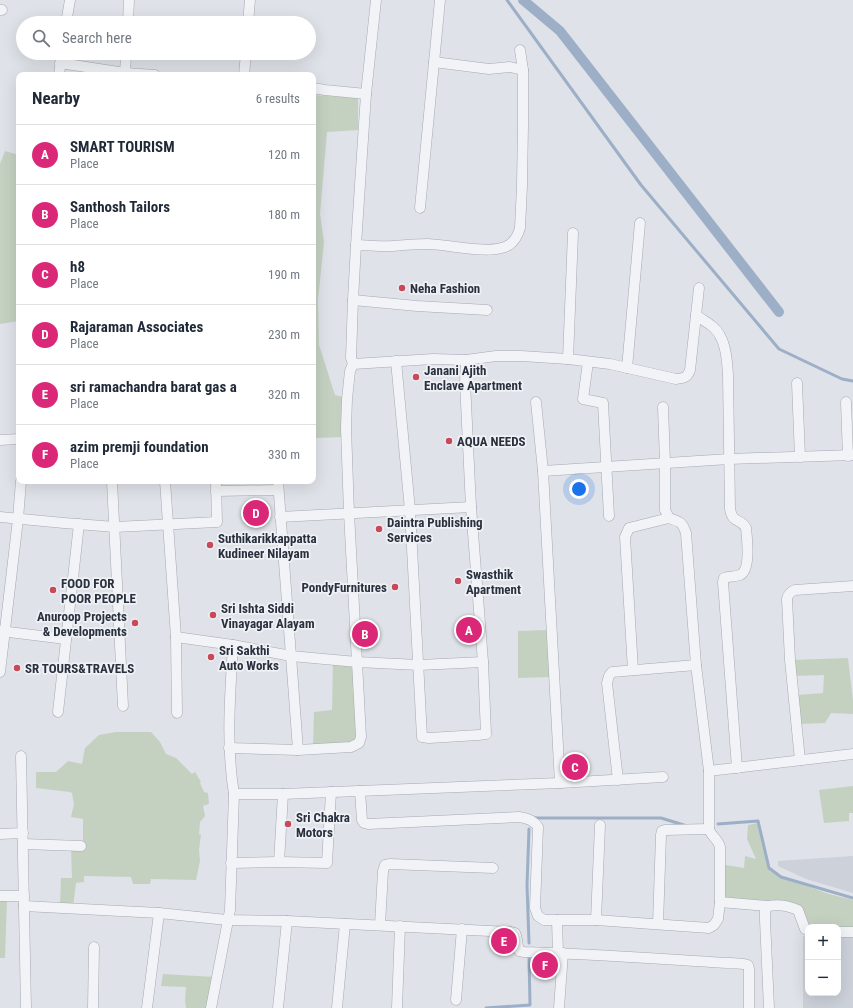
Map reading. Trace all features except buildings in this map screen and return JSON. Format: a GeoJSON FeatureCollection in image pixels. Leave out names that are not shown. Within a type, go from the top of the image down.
{"type":"FeatureCollection","features":[{"type":"Feature","properties":{"kind":"street"},"geometry":{"type":"LineString","coordinates":[[67,16],[70,0]]}},
{"type":"Feature","properties":{"kind":"street"},"geometry":{"type":"LineString","coordinates":[[128,16],[129,0]]}},
{"type":"Feature","properties":{"kind":"street"},"geometry":{"type":"LineString","coordinates":[[249,16],[250,0]]}},
{"type":"Feature","properties":{"kind":"street"},"geometry":{"type":"LineString","coordinates":[[229,748],[298,750],[351,746],[359,743],[357,662],[346,428],[350,371],[353,364],[351,358],[353,300],[366,94],[376,0]]}},
{"type":"Feature","properties":{"kind":"street"},"geometry":{"type":"LineString","coordinates":[[420,208],[440,0]]}},
{"type":"Feature","properties":{"kind":"street"},"geometry":{"type":"LineString","coordinates":[[356,245],[392,246],[429,244],[490,250],[508,246],[517,237],[520,228],[522,186],[523,70],[520,50]]}},
{"type":"Feature","properties":{"kind":"street"},"geometry":{"type":"LineString","coordinates":[[59,72],[61,60]]}},
{"type":"Feature","properties":{"kind":"street"},"geometry":{"type":"LineString","coordinates":[[125,72],[126,60]]}},
{"type":"Feature","properties":{"kind":"street"},"geometry":{"type":"LineString","coordinates":[[244,72],[245,60]]}},
{"type":"Feature","properties":{"kind":"street"},"geometry":{"type":"LineString","coordinates":[[434,62],[489,69],[510,67],[523,70]]}},
{"type":"Feature","properties":{"kind":"street"},"geometry":{"type":"LineString","coordinates":[[60,64],[112,72]]}},
{"type":"Feature","properties":{"kind":"street"},"geometry":{"type":"LineString","coordinates":[[316,88],[366,94]]}},
{"type":"Feature","properties":{"kind":"street"},"geometry":{"type":"LineString","coordinates":[[627,368],[640,223]]}},
{"type":"Feature","properties":{"kind":"street"},"geometry":{"type":"LineString","coordinates":[[568,359],[573,233]]}},
{"type":"Feature","properties":{"kind":"street"},"geometry":{"type":"LineString","coordinates":[[353,364],[433,359],[466,360],[496,356],[521,356],[568,359],[610,364],[676,379],[683,378],[688,375],[690,370],[699,288]]}},
{"type":"Feature","properties":{"kind":"street"},"geometry":{"type":"LineString","coordinates":[[353,300],[417,306],[487,310]]}},
{"type":"Feature","properties":{"kind":"street"},"geometry":{"type":"LineString","coordinates":[[696,316],[713,327],[719,334],[726,353],[728,374],[730,509],[731,516],[743,523],[746,528],[747,535],[747,564],[744,572],[740,576],[728,576],[724,578],[722,582],[737,768]]}},
{"type":"Feature","properties":{"kind":"street"},"geometry":{"type":"LineString","coordinates":[[396,361],[410,510],[422,737],[429,738],[486,734],[483,662],[471,506],[465,382],[466,360]]}},
{"type":"Feature","properties":{"kind":"street"},"geometry":{"type":"LineString","coordinates":[[588,362],[583,399],[603,404],[609,516]]}},
{"type":"Feature","properties":{"kind":"street"},"geometry":{"type":"LineString","coordinates":[[797,383],[800,457]]}},
{"type":"Feature","properties":{"kind":"street"},"geometry":{"type":"LineString","coordinates":[[536,402],[543,471],[560,783]]}},
{"type":"Feature","properties":{"kind":"street"},"geometry":{"type":"LineString","coordinates":[[543,471],[665,462],[850,456],[846,402]]}},
{"type":"Feature","properties":{"kind":"street"},"geometry":{"type":"LineString","coordinates":[[663,408],[665,510],[669,518]]}},
{"type":"Feature","properties":{"kind":"street"},"geometry":{"type":"LineString","coordinates":[[0,440],[16,439]]}},
{"type":"Feature","properties":{"kind":"street"},"geometry":{"type":"LineString","coordinates":[[0,672],[2,632],[22,484]]}},
{"type":"Feature","properties":{"kind":"street"},"geometry":{"type":"LineString","coordinates":[[112,484],[123,706]]}},
{"type":"Feature","properties":{"kind":"street"},"geometry":{"type":"LineString","coordinates":[[165,484],[176,637],[177,713]]}},
{"type":"Feature","properties":{"kind":"street"},"geometry":{"type":"LineString","coordinates":[[0,517],[115,527],[217,522],[216,486],[278,485],[298,750]]}},
{"type":"Feature","properties":{"kind":"street"},"geometry":{"type":"LineString","coordinates":[[280,517],[471,506]]}},
{"type":"Feature","properties":{"kind":"street"},"geometry":{"type":"LineString","coordinates":[[360,791],[362,820],[364,823],[368,824],[519,817],[526,818],[535,823],[538,827],[536,908],[538,916],[544,920],[596,920],[708,928],[714,926],[718,919],[720,902],[720,847],[718,841],[710,833],[709,829],[709,771],[696,665],[686,533],[680,522],[669,518],[629,528],[625,537],[633,670]]}},
{"type":"Feature","properties":{"kind":"street"},"geometry":{"type":"LineString","coordinates":[[58,712],[79,524]]}},
{"type":"Feature","properties":{"kind":"street"},"geometry":{"type":"LineString","coordinates":[[800,760],[790,660],[787,595],[795,590],[853,586]]}},
{"type":"Feature","properties":{"kind":"street"},"geometry":{"type":"LineString","coordinates":[[2,632],[66,639]]}},
{"type":"Feature","properties":{"kind":"street"},"geometry":{"type":"LineString","coordinates":[[176,637],[233,645],[292,656],[357,662],[419,665],[483,662]]}},
{"type":"Feature","properties":{"kind":"street"},"geometry":{"type":"LineString","coordinates":[[211,1008],[230,910],[234,794],[229,748],[233,645]]}},
{"type":"Feature","properties":{"kind":"street"},"geometry":{"type":"LineString","coordinates":[[618,780],[607,683],[609,676],[612,672],[696,665]]}},
{"type":"Feature","properties":{"kind":"street"},"geometry":{"type":"LineString","coordinates":[[709,771],[853,754]]}},
{"type":"Feature","properties":{"kind":"street"},"geometry":{"type":"LineString","coordinates":[[21,756],[26,1008]]}},
{"type":"Feature","properties":{"kind":"street"},"geometry":{"type":"LineString","coordinates":[[234,794],[360,791],[560,783],[663,777]]}},
{"type":"Feature","properties":{"kind":"street"},"geometry":{"type":"LineString","coordinates":[[231,863],[327,863],[331,792]]}},
{"type":"Feature","properties":{"kind":"street"},"geometry":{"type":"LineString","coordinates":[[279,862],[283,794]]}},
{"type":"Feature","properties":{"kind":"street"},"geometry":{"type":"LineString","coordinates":[[596,920],[600,825]]}},
{"type":"Feature","properties":{"kind":"street"},"geometry":{"type":"LineString","coordinates":[[658,924],[662,831],[709,829]]}},
{"type":"Feature","properties":{"kind":"street"},"geometry":{"type":"LineString","coordinates":[[0,834],[23,834]]}},
{"type":"Feature","properties":{"kind":"street"},"geometry":{"type":"LineString","coordinates":[[23,844],[81,846]]}},
{"type":"Feature","properties":{"kind":"street"},"geometry":{"type":"LineString","coordinates":[[380,925],[383,871],[385,865],[493,868]]}},
{"type":"Feature","properties":{"kind":"street"},"geometry":{"type":"LineString","coordinates":[[0,896],[24,901],[227,920],[380,925],[515,933],[519,951],[524,952],[744,964],[748,965],[749,969],[749,1008]]}},
{"type":"Feature","properties":{"kind":"street"},"geometry":{"type":"LineString","coordinates":[[720,902],[792,907],[798,910],[805,929]]}},
{"type":"Feature","properties":{"kind":"street"},"geometry":{"type":"LineString","coordinates":[[768,906],[765,911],[765,920],[769,1008]]}},
{"type":"Feature","properties":{"kind":"street"},"geometry":{"type":"LineString","coordinates":[[147,1008],[158,913]]}},
{"type":"Feature","properties":{"kind":"street"},"geometry":{"type":"LineString","coordinates":[[557,920],[560,953],[559,1008]]}},
{"type":"Feature","properties":{"kind":"street"},"geometry":{"type":"LineString","coordinates":[[278,1008],[287,921]]}},
{"type":"Feature","properties":{"kind":"street"},"geometry":{"type":"LineString","coordinates":[[337,1008],[345,924]]}},
{"type":"Feature","properties":{"kind":"street"},"geometry":{"type":"LineString","coordinates":[[397,1008],[400,926]]}},
{"type":"Feature","properties":{"kind":"street"},"geometry":{"type":"LineString","coordinates":[[456,1000],[462,929]]}},
{"type":"Feature","properties":{"kind":"street"},"geometry":{"type":"LineString","coordinates":[[841,932],[853,932]]}},
{"type":"Feature","properties":{"kind":"street"},"geometry":{"type":"LineString","coordinates":[[93,1008],[94,947]]}},
{"type":"Feature","properties":{"kind":"shaded area"},"geometry":{"type":"Polygon","coordinates":[[[853,856],[853,893],[806,879],[778,866],[778,861],[853,856]]]}},
{"type":"Feature","properties":{"kind":"shaded area"},"geometry":{"type":"Polygon","coordinates":[[[803,936],[805,936],[805,996],[841,996],[841,937],[853,937],[853,1008],[803,1008],[803,936]]]}},
{"type":"Feature","properties":{"kind":"green space"},"geometry":{"type":"Polygon","coordinates":[[[316,95],[358,98],[358,130],[327,132],[320,214],[324,242],[318,300],[319,345],[335,395],[343,397],[344,437],[316,438],[316,95]]]}},
{"type":"Feature","properties":{"kind":"green space"},"geometry":{"type":"Polygon","coordinates":[[[5,151],[16,154],[16,321],[0,324],[0,164],[5,151]]]}},
{"type":"Feature","properties":{"kind":"green space"},"geometry":{"type":"Polygon","coordinates":[[[549,630],[552,677],[518,678],[518,631],[549,630]]]}},
{"type":"Feature","properties":{"kind":"green space"},"geometry":{"type":"Polygon","coordinates":[[[848,658],[853,714],[831,713],[825,723],[799,724],[797,695],[823,693],[824,675],[794,676],[793,660],[848,658]]]}},
{"type":"Feature","properties":{"kind":"green space"},"geometry":{"type":"Polygon","coordinates":[[[333,663],[355,667],[357,742],[313,747],[314,712],[332,710],[333,663]]]}},
{"type":"Feature","properties":{"kind":"green space"},"geometry":{"type":"Polygon","coordinates":[[[116,732],[151,732],[160,742],[166,754],[176,758],[192,774],[195,772],[201,782],[200,783],[204,792],[208,793],[209,804],[203,806],[205,816],[200,822],[200,861],[196,880],[151,879],[150,884],[133,884],[131,877],[84,876],[84,882],[76,883],[73,907],[60,906],[61,878],[72,878],[71,848],[83,847],[83,819],[71,817],[74,804],[72,793],[36,788],[36,772],[56,772],[68,761],[82,764],[85,748],[99,735],[116,732]]]}},
{"type":"Feature","properties":{"kind":"green space"},"geometry":{"type":"Polygon","coordinates":[[[853,786],[853,813],[849,813],[849,821],[824,823],[819,790],[853,786]]]}},
{"type":"Feature","properties":{"kind":"green space"},"geometry":{"type":"Polygon","coordinates":[[[758,823],[770,871],[829,894],[853,900],[853,930],[841,928],[841,924],[807,924],[798,910],[735,903],[723,897],[720,864],[744,868],[745,856],[756,859],[747,839],[748,825],[758,823]]]}},
{"type":"Feature","properties":{"kind":"green space"},"geometry":{"type":"Polygon","coordinates":[[[0,899],[7,899],[5,958],[0,958],[0,899]]]}},
{"type":"Feature","properties":{"kind":"green space"},"geometry":{"type":"Polygon","coordinates":[[[163,974],[214,977],[208,1008],[186,1008],[186,987],[161,986],[163,974]]]}},
{"type":"Feature","properties":{"kind":"waterway"},"geometry":{"type":"LineString","coordinates":[[507,0],[641,185],[779,349],[842,379],[853,381]]}},
{"type":"Feature","properties":{"kind":"waterway"},"geometry":{"type":"LineString","coordinates":[[523,0],[560,31],[779,312]]}},
{"type":"Feature","properties":{"kind":"waterway"},"geometry":{"type":"LineString","coordinates":[[534,818],[661,818],[687,826]]}},
{"type":"Feature","properties":{"kind":"waterway"},"geometry":{"type":"LineString","coordinates":[[718,824],[758,821],[769,868],[781,877],[853,898]]}},
{"type":"Feature","properties":{"kind":"waterway"},"geometry":{"type":"LineString","coordinates":[[529,829],[527,885],[529,943]]}},
{"type":"Feature","properties":{"kind":"waterway"},"geometry":{"type":"LineString","coordinates":[[486,1008],[530,1005],[529,956]]}},
{"type":"Feature","properties":{"kind":"place","name":"Neha Fashion"},"geometry":{"type":"Point","coordinates":[402,288]}},
{"type":"Feature","properties":{"kind":"place","name":"Janani Ajith Enclave Apartment"},"geometry":{"type":"Point","coordinates":[416,377]}},
{"type":"Feature","properties":{"kind":"place","name":"AQUA NEEDS"},"geometry":{"type":"Point","coordinates":[449,441]}},
{"type":"Feature","properties":{"kind":"place","name":"Rajaraman Associates"},"geometry":{"type":"Point","coordinates":[256,513]}},
{"type":"Feature","properties":{"kind":"place","name":"Daintra Publishing Services"},"geometry":{"type":"Point","coordinates":[379,529]}},
{"type":"Feature","properties":{"kind":"place","name":"Suthikarikkappatta Kudineer Nilayam"},"geometry":{"type":"Point","coordinates":[210,545]}},
{"type":"Feature","properties":{"kind":"place","name":"Swasthik Apartment"},"geometry":{"type":"Point","coordinates":[458,581]}},
{"type":"Feature","properties":{"kind":"place","name":"PondyFurnitures"},"geometry":{"type":"Point","coordinates":[395,587]}},
{"type":"Feature","properties":{"kind":"place","name":"FOOD FOR POOR PEOPLE"},"geometry":{"type":"Point","coordinates":[53,590]}},
{"type":"Feature","properties":{"kind":"place","name":"Sri Ishta Siddi Vinayagar Alayam"},"geometry":{"type":"Point","coordinates":[213,615]}},
{"type":"Feature","properties":{"kind":"place","name":"Anuroop Projects & Developments"},"geometry":{"type":"Point","coordinates":[135,623]}},
{"type":"Feature","properties":{"kind":"place","name":"SMART TOURISM"},"geometry":{"type":"Point","coordinates":[469,630]}},
{"type":"Feature","properties":{"kind":"place","name":"Santhosh Tailors"},"geometry":{"type":"Point","coordinates":[365,634]}},
{"type":"Feature","properties":{"kind":"place","name":"Sri Sakthi Auto Works"},"geometry":{"type":"Point","coordinates":[211,657]}},
{"type":"Feature","properties":{"kind":"place","name":"SR TOURS&TRAVELS"},"geometry":{"type":"Point","coordinates":[17,668]}},
{"type":"Feature","properties":{"kind":"place","name":"h8"},"geometry":{"type":"Point","coordinates":[575,767]}},
{"type":"Feature","properties":{"kind":"place","name":"Sri Chakra Motors"},"geometry":{"type":"Point","coordinates":[288,824]}},
{"type":"Feature","properties":{"kind":"place","name":"sri ramachandra barat gas a"},"geometry":{"type":"Point","coordinates":[504,941]}},
{"type":"Feature","properties":{"kind":"place","name":"azim premji foundation"},"geometry":{"type":"Point","coordinates":[545,965]}}]}
